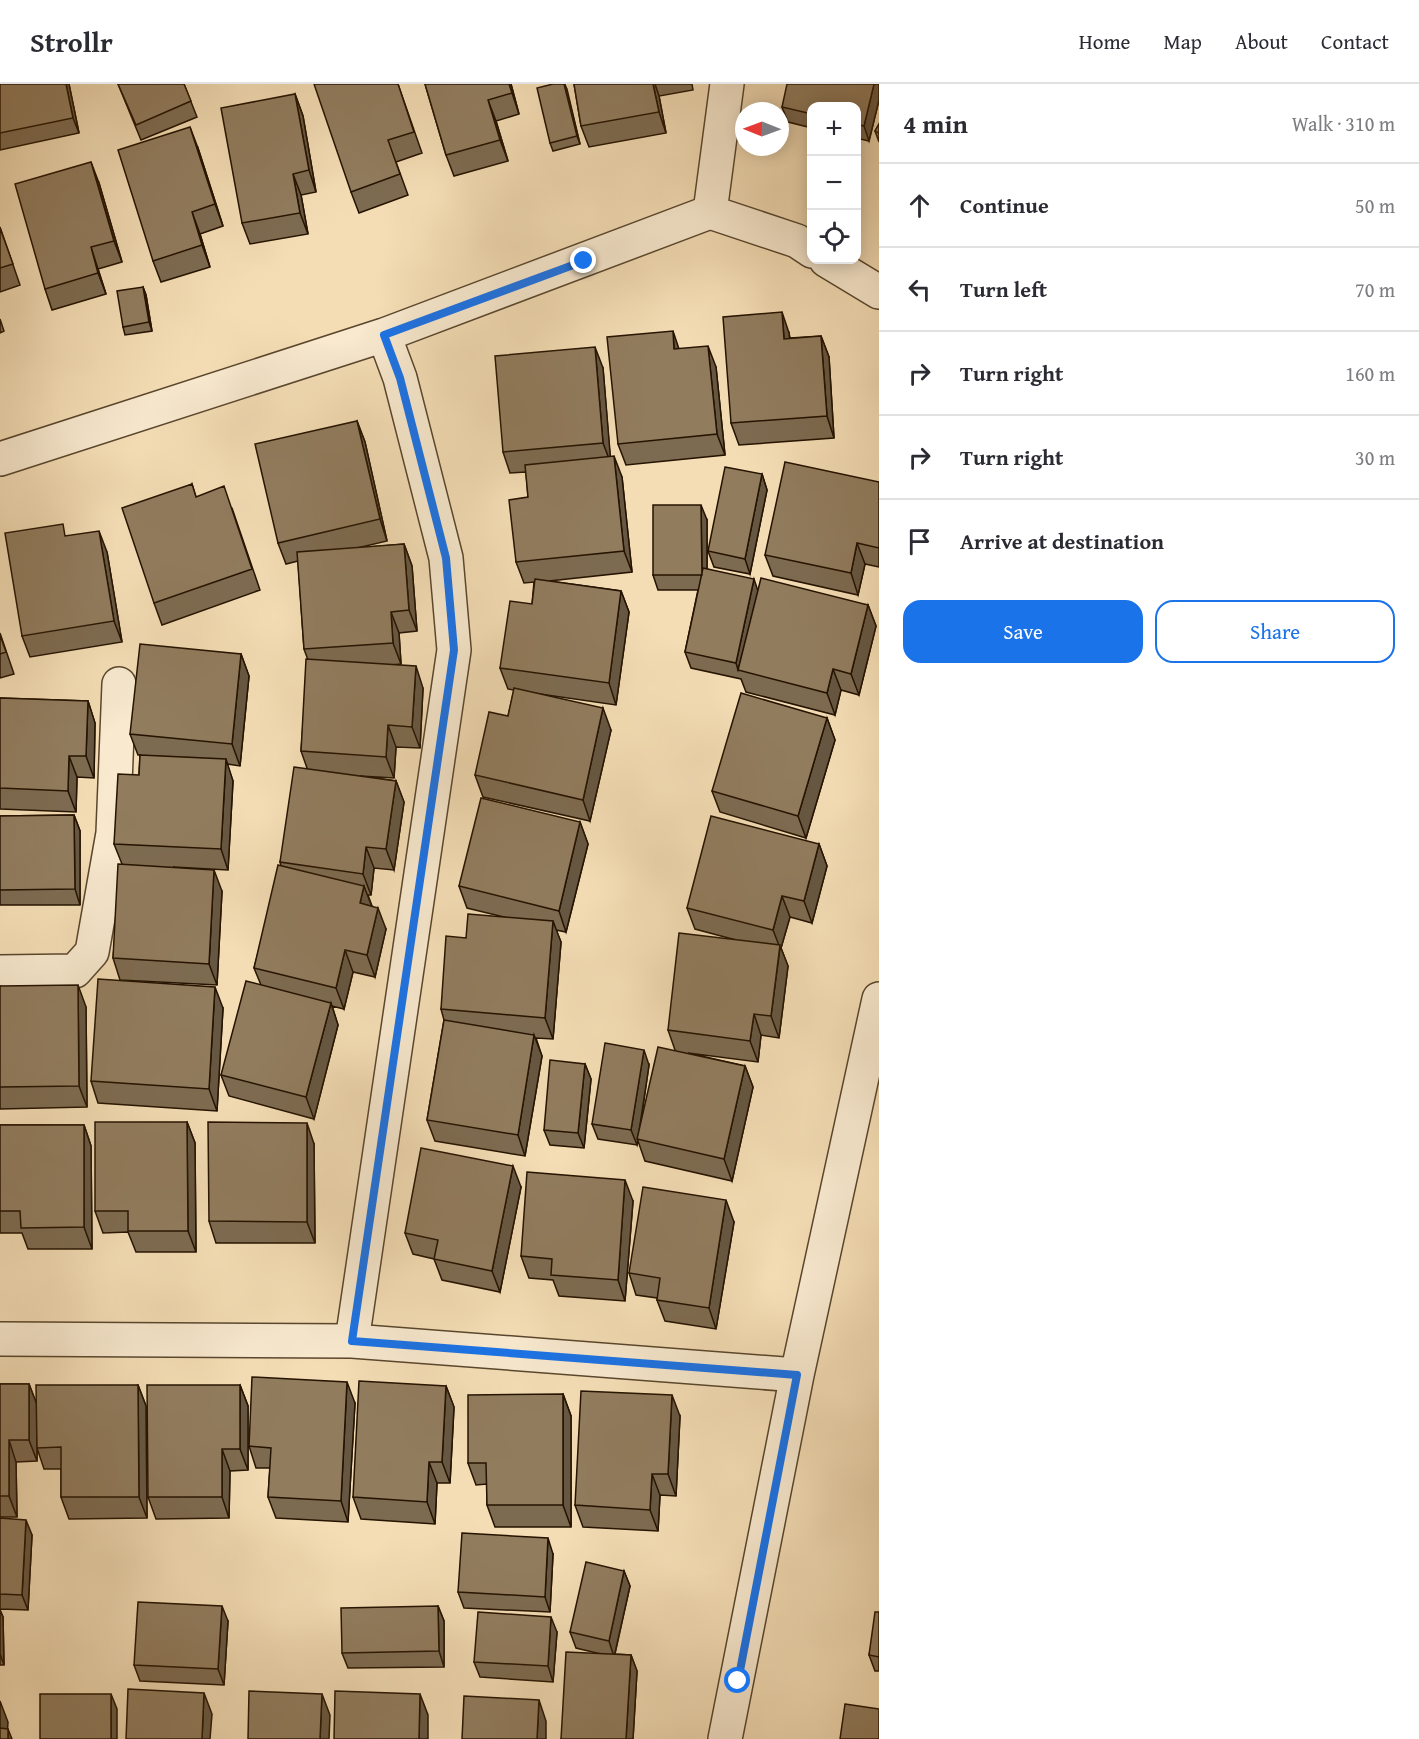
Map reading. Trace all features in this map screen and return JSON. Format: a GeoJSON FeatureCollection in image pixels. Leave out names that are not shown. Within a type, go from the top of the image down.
{"type":"FeatureCollection","features":[{"type":"Feature","properties":{"kind":"street"},"geometry":{"type":"LineString","coordinates":[[710,212],[727,84]]}},
{"type":"Feature","properties":{"kind":"street"},"geometry":{"type":"LineString","coordinates":[[0,459],[384,335],[710,212],[796,241],[807,247]]}},
{"type":"Feature","properties":{"kind":"street"},"geometry":{"type":"LineString","coordinates":[[833,264],[879,292]]}},
{"type":"Feature","properties":{"kind":"street"},"geometry":{"type":"LineString","coordinates":[[352,1341],[454,650],[446,558],[400,378],[384,335]]}},
{"type":"Feature","properties":{"kind":"street"},"geometry":{"type":"LineString","coordinates":[[0,972],[75,971],[92,952],[113,833],[119,684]]}},
{"type":"Feature","properties":{"kind":"street"},"geometry":{"type":"LineString","coordinates":[[725,1739],[797,1375],[879,999]]}},
{"type":"Feature","properties":{"kind":"street"},"geometry":{"type":"LineString","coordinates":[[0,1339],[352,1341],[797,1375]]}},
{"type":"Feature","properties":{"kind":"building"},"geometry":{"type":"Polygon","coordinates":[[[0,84],[66,84],[73,118],[0,133],[0,84]]]}},
{"type":"Feature","properties":{"kind":"building"},"geometry":{"type":"Polygon","coordinates":[[[118,84],[184,84],[191,101],[136,125],[118,84]]]}},
{"type":"Feature","properties":{"kind":"building"},"geometry":{"type":"Polygon","coordinates":[[[314,84],[398,84],[414,132],[388,140],[400,174],[351,192],[314,84]]]}},
{"type":"Feature","properties":{"kind":"building"},"geometry":{"type":"Polygon","coordinates":[[[425,84],[509,84],[512,93],[488,100],[500,140],[446,155],[425,84]]]}},
{"type":"Feature","properties":{"kind":"building"},"geometry":{"type":"Polygon","coordinates":[[[564,84],[577,136],[550,143],[537,88],[564,84]]]}},
{"type":"Feature","properties":{"kind":"building"},"geometry":{"type":"Polygon","coordinates":[[[574,84],[653,84],[659,112],[581,126],[574,84]]]}},
{"type":"Feature","properties":{"kind":"building"},"geometry":{"type":"Polygon","coordinates":[[[787,84],[874,84],[864,126],[861,125],[861,102],[807,102],[807,113],[789,109],[789,102],[783,102],[787,84]]]}},
{"type":"Feature","properties":{"kind":"building"},"geometry":{"type":"Polygon","coordinates":[[[295,94],[309,170],[293,174],[300,213],[242,223],[221,108],[295,94]]]}},
{"type":"Feature","properties":{"kind":"building"},"geometry":{"type":"Polygon","coordinates":[[[190,127],[215,204],[192,212],[202,245],[153,261],[118,150],[190,127]]]}},
{"type":"Feature","properties":{"kind":"building"},"geometry":{"type":"Polygon","coordinates":[[[91,162],[114,241],[91,247],[98,273],[45,289],[15,184],[91,162]]]}},
{"type":"Feature","properties":{"kind":"building"},"geometry":{"type":"Polygon","coordinates":[[[0,228],[13,264],[0,268],[0,228]]]}},
{"type":"Feature","properties":{"kind":"building"},"geometry":{"type":"Polygon","coordinates":[[[143,287],[149,322],[123,327],[117,291],[143,287]]]}},
{"type":"Feature","properties":{"kind":"building"},"geometry":{"type":"Polygon","coordinates":[[[782,312],[784,339],[821,336],[827,416],[731,423],[723,317],[782,312]]]}},
{"type":"Feature","properties":{"kind":"building"},"geometry":{"type":"Polygon","coordinates":[[[673,331],[674,349],[708,346],[717,434],[618,444],[607,337],[673,331]]]}},
{"type":"Feature","properties":{"kind":"building"},"geometry":{"type":"Polygon","coordinates":[[[595,347],[603,443],[503,452],[495,356],[595,347]]]}},
{"type":"Feature","properties":{"kind":"building"},"geometry":{"type":"Polygon","coordinates":[[[357,421],[380,519],[278,543],[255,444],[357,421]]]}},
{"type":"Feature","properties":{"kind":"building"},"geometry":{"type":"Polygon","coordinates":[[[614,456],[624,551],[516,562],[509,500],[528,497],[525,465],[614,456]]]}},
{"type":"Feature","properties":{"kind":"building"},"geometry":{"type":"Polygon","coordinates":[[[785,462],[879,482],[879,548],[857,543],[851,573],[765,555],[785,462]]]}},
{"type":"Feature","properties":{"kind":"building"},"geometry":{"type":"Polygon","coordinates":[[[725,467],[762,474],[745,559],[708,551],[725,467]]]}},
{"type":"Feature","properties":{"kind":"building"},"geometry":{"type":"Polygon","coordinates":[[[192,484],[196,497],[224,486],[252,569],[154,603],[122,508],[192,484]]]}},
{"type":"Feature","properties":{"kind":"building"},"geometry":{"type":"Polygon","coordinates":[[[653,505],[701,505],[702,575],[653,575],[653,505]]]}},
{"type":"Feature","properties":{"kind":"building"},"geometry":{"type":"Polygon","coordinates":[[[63,524],[65,536],[99,531],[114,621],[22,636],[5,533],[63,524]]]}},
{"type":"Feature","properties":{"kind":"building"},"geometry":{"type":"Polygon","coordinates":[[[404,544],[409,610],[391,612],[393,643],[304,649],[297,552],[404,544]]]}},
{"type":"Feature","properties":{"kind":"building"},"geometry":{"type":"Polygon","coordinates":[[[703,568],[754,579],[736,663],[685,652],[703,568]]]}},
{"type":"Feature","properties":{"kind":"building"},"geometry":{"type":"Polygon","coordinates":[[[761,578],[868,605],[851,674],[833,669],[827,693],[738,670],[761,578]]]}},
{"type":"Feature","properties":{"kind":"building"},"geometry":{"type":"Polygon","coordinates":[[[535,579],[621,591],[609,683],[500,668],[510,601],[532,604],[535,579]]]}},
{"type":"Feature","properties":{"kind":"building"},"geometry":{"type":"Polygon","coordinates":[[[0,635],[6,652],[0,654],[0,635]]]}},
{"type":"Feature","properties":{"kind":"building"},"geometry":{"type":"Polygon","coordinates":[[[140,644],[241,654],[232,744],[130,734],[140,644]]]}},
{"type":"Feature","properties":{"kind":"building"},"geometry":{"type":"Polygon","coordinates":[[[306,659],[416,666],[412,727],[388,725],[386,757],[301,751],[306,659]]]}},
{"type":"Feature","properties":{"kind":"building"},"geometry":{"type":"Polygon","coordinates":[[[514,688],[603,708],[583,800],[475,775],[489,712],[508,716],[514,688]]]}},
{"type":"Feature","properties":{"kind":"building"},"geometry":{"type":"Polygon","coordinates":[[[741,693],[827,718],[798,816],[712,791],[741,693]]]}},
{"type":"Feature","properties":{"kind":"building"},"geometry":{"type":"Polygon","coordinates":[[[0,698],[88,701],[86,756],[69,756],[68,791],[0,788],[0,698]]]}},
{"type":"Feature","properties":{"kind":"building"},"geometry":{"type":"Polygon","coordinates":[[[140,755],[226,759],[221,849],[114,844],[118,774],[139,775],[140,755]]]}},
{"type":"Feature","properties":{"kind":"building"},"geometry":{"type":"Polygon","coordinates":[[[294,767],[396,781],[386,849],[366,847],[363,874],[280,862],[294,767]]]}},
{"type":"Feature","properties":{"kind":"building"},"geometry":{"type":"Polygon","coordinates":[[[481,798],[580,822],[559,911],[459,886],[481,798]]]}},
{"type":"Feature","properties":{"kind":"building"},"geometry":{"type":"Polygon","coordinates":[[[74,815],[75,889],[0,890],[0,816],[74,815]]]}},
{"type":"Feature","properties":{"kind":"building"},"geometry":{"type":"Polygon","coordinates":[[[711,816],[819,844],[804,901],[782,896],[773,930],[687,908],[711,816]]]}},
{"type":"Feature","properties":{"kind":"building"},"geometry":{"type":"Polygon","coordinates":[[[118,864],[214,870],[209,964],[113,958],[118,864]]]}},
{"type":"Feature","properties":{"kind":"building"},"geometry":{"type":"Polygon","coordinates":[[[278,865],[364,886],[360,903],[378,908],[367,955],[345,950],[336,988],[254,968],[278,865]]]}},
{"type":"Feature","properties":{"kind":"building"},"geometry":{"type":"Polygon","coordinates":[[[468,914],[553,921],[545,1018],[441,1009],[446,936],[466,938],[468,914]]]}},
{"type":"Feature","properties":{"kind":"building"},"geometry":{"type":"Polygon","coordinates":[[[679,933],[780,945],[771,1016],[754,1014],[750,1041],[668,1030],[679,933]]]}},
{"type":"Feature","properties":{"kind":"building"},"geometry":{"type":"Polygon","coordinates":[[[98,979],[215,987],[209,1089],[91,1081],[98,979]]]}},
{"type":"Feature","properties":{"kind":"building"},"geometry":{"type":"Polygon","coordinates":[[[246,981],[331,1003],[306,1097],[221,1075],[246,981]]]}},
{"type":"Feature","properties":{"kind":"building"},"geometry":{"type":"Polygon","coordinates":[[[78,985],[79,1086],[0,1087],[0,986],[78,985]]]}},
{"type":"Feature","properties":{"kind":"building"},"geometry":{"type":"Polygon","coordinates":[[[444,1020],[534,1035],[518,1135],[427,1120],[444,1020]]]}},
{"type":"Feature","properties":{"kind":"building"},"geometry":{"type":"Polygon","coordinates":[[[605,1043],[644,1050],[631,1130],[592,1124],[605,1043]]]}},
{"type":"Feature","properties":{"kind":"building"},"geometry":{"type":"Polygon","coordinates":[[[658,1047],[745,1066],[724,1159],[637,1139],[658,1047]]]}},
{"type":"Feature","properties":{"kind":"building"},"geometry":{"type":"Polygon","coordinates":[[[550,1060],[585,1064],[578,1133],[544,1130],[550,1060]]]}},
{"type":"Feature","properties":{"kind":"building"},"geometry":{"type":"Polygon","coordinates":[[[95,1122],[187,1122],[188,1231],[128,1231],[128,1211],[95,1211],[95,1122]]]}},
{"type":"Feature","properties":{"kind":"building"},"geometry":{"type":"Polygon","coordinates":[[[208,1122],[307,1123],[307,1222],[209,1221],[208,1122]]]}},
{"type":"Feature","properties":{"kind":"building"},"geometry":{"type":"Polygon","coordinates":[[[0,1125],[84,1125],[84,1227],[21,1228],[20,1211],[0,1211],[0,1125]]]}},
{"type":"Feature","properties":{"kind":"building"},"geometry":{"type":"Polygon","coordinates":[[[421,1148],[513,1166],[492,1271],[434,1259],[438,1240],[405,1233],[421,1148]]]}},
{"type":"Feature","properties":{"kind":"building"},"geometry":{"type":"Polygon","coordinates":[[[527,1172],[625,1180],[618,1280],[551,1275],[552,1259],[521,1256],[527,1172]]]}},
{"type":"Feature","properties":{"kind":"building"},"geometry":{"type":"Polygon","coordinates":[[[643,1187],[726,1200],[709,1308],[657,1300],[660,1278],[629,1273],[643,1187]]]}},
{"type":"Feature","properties":{"kind":"building"},"geometry":{"type":"Polygon","coordinates":[[[252,1377],[347,1382],[341,1501],[268,1497],[271,1448],[249,1446],[252,1377]]]}},
{"type":"Feature","properties":{"kind":"building"},"geometry":{"type":"Polygon","coordinates":[[[359,1381],[446,1386],[442,1462],[429,1462],[427,1502],[353,1497],[359,1381]]]}},
{"type":"Feature","properties":{"kind":"building"},"geometry":{"type":"Polygon","coordinates":[[[0,1384],[29,1384],[29,1440],[9,1440],[9,1496],[0,1496],[0,1384]]]}},
{"type":"Feature","properties":{"kind":"building"},"geometry":{"type":"Polygon","coordinates":[[[36,1385],[138,1385],[139,1497],[61,1497],[61,1447],[37,1448],[36,1385]]]}},
{"type":"Feature","properties":{"kind":"building"},"geometry":{"type":"Polygon","coordinates":[[[147,1385],[240,1385],[240,1449],[222,1449],[222,1497],[148,1497],[147,1385]]]}},
{"type":"Feature","properties":{"kind":"building"},"geometry":{"type":"Polygon","coordinates":[[[581,1391],[672,1395],[668,1474],[652,1474],[650,1510],[575,1505],[581,1391]]]}},
{"type":"Feature","properties":{"kind":"building"},"geometry":{"type":"Polygon","coordinates":[[[563,1394],[563,1505],[487,1505],[486,1463],[468,1463],[468,1395],[563,1394]]]}},
{"type":"Feature","properties":{"kind":"building"},"geometry":{"type":"Polygon","coordinates":[[[0,1518],[26,1520],[22,1595],[0,1594],[0,1518]]]}},
{"type":"Feature","properties":{"kind":"building"},"geometry":{"type":"Polygon","coordinates":[[[462,1533],[548,1538],[545,1597],[458,1592],[462,1533]]]}},
{"type":"Feature","properties":{"kind":"building"},"geometry":{"type":"Polygon","coordinates":[[[586,1562],[624,1571],[609,1641],[570,1632],[586,1562]]]}},
{"type":"Feature","properties":{"kind":"building"},"geometry":{"type":"Polygon","coordinates":[[[138,1602],[222,1606],[218,1669],[134,1665],[138,1602]]]}},
{"type":"Feature","properties":{"kind":"building"},"geometry":{"type":"Polygon","coordinates":[[[438,1606],[439,1651],[342,1653],[341,1608],[438,1606]]]}},
{"type":"Feature","properties":{"kind":"building"},"geometry":{"type":"Polygon","coordinates":[[[478,1612],[551,1617],[548,1666],[474,1662],[478,1612]]]}},
{"type":"Feature","properties":{"kind":"building"},"geometry":{"type":"Polygon","coordinates":[[[875,1612],[879,1612],[879,1657],[869,1655],[875,1612]]]}},
{"type":"Feature","properties":{"kind":"building"},"geometry":{"type":"Polygon","coordinates":[[[566,1652],[631,1655],[626,1739],[561,1739],[566,1652]]]}},
{"type":"Feature","properties":{"kind":"building"},"geometry":{"type":"Polygon","coordinates":[[[128,1689],[204,1693],[202,1739],[126,1739],[128,1689]]]}},
{"type":"Feature","properties":{"kind":"building"},"geometry":{"type":"Polygon","coordinates":[[[249,1691],[322,1694],[320,1739],[248,1739],[249,1691]]]}},
{"type":"Feature","properties":{"kind":"building"},"geometry":{"type":"Polygon","coordinates":[[[335,1691],[420,1694],[419,1739],[334,1739],[335,1691]]]}},
{"type":"Feature","properties":{"kind":"building"},"geometry":{"type":"Polygon","coordinates":[[[40,1694],[111,1694],[111,1739],[40,1739],[40,1694]]]}},
{"type":"Feature","properties":{"kind":"building"},"geometry":{"type":"Polygon","coordinates":[[[464,1696],[539,1700],[537,1739],[462,1739],[464,1696]]]}},
{"type":"Feature","properties":{"kind":"building"},"geometry":{"type":"Polygon","coordinates":[[[845,1704],[879,1709],[879,1739],[840,1739],[845,1704]]]}},
{"type":"Feature","properties":{"kind":"building"},"geometry":{"type":"Polygon","coordinates":[[[0,1728],[8,1729],[8,1739],[0,1739],[0,1728]]]}},
{"type":"Feature","properties":{"kind":"route"},"geometry":{"type":"LineString","coordinates":[[584,261],[384,335],[400,378],[446,558],[454,650],[352,1341],[797,1375],[738,1681]]}}]}
